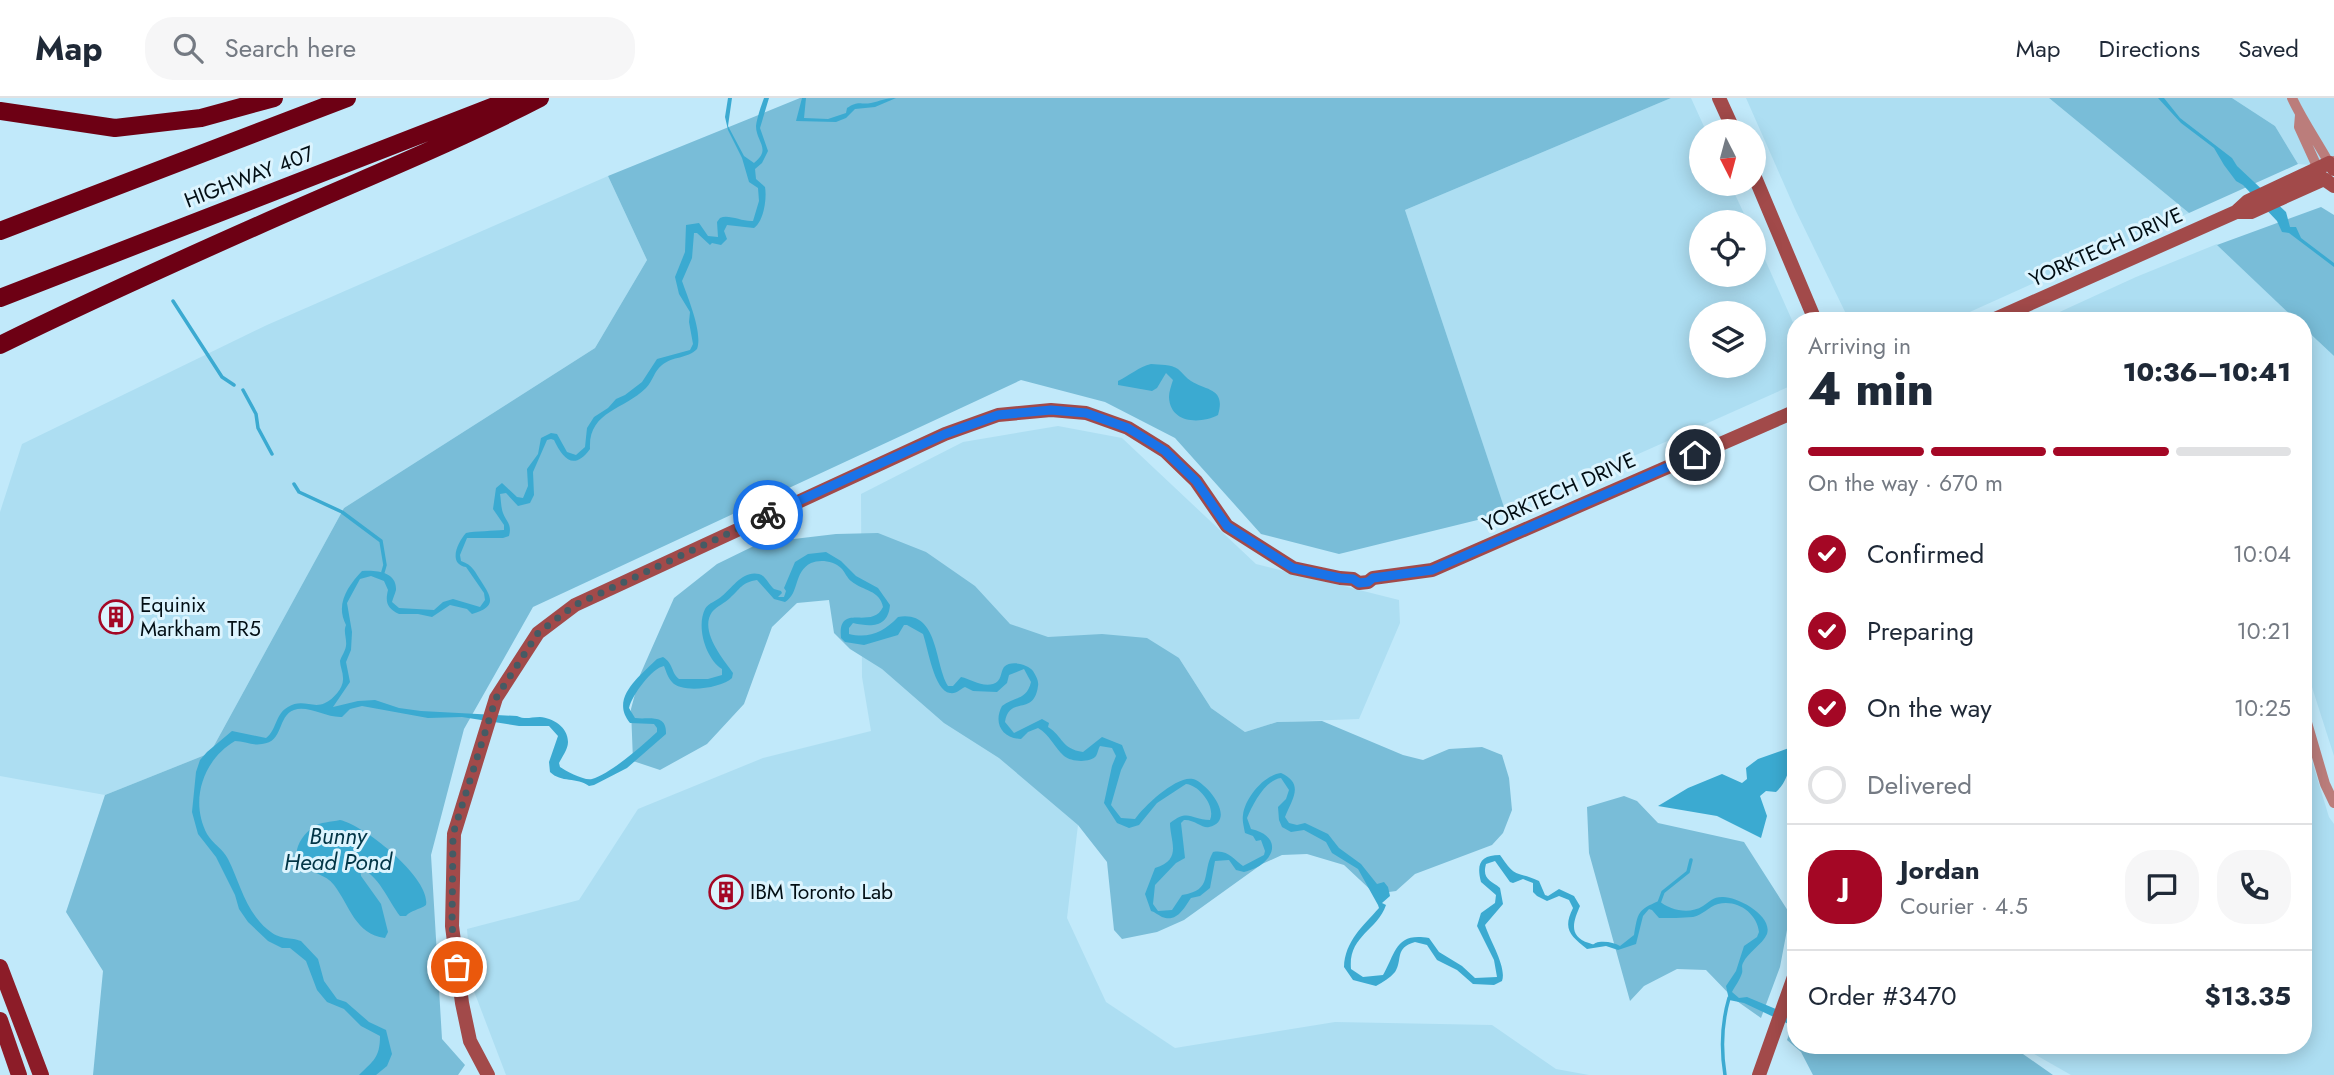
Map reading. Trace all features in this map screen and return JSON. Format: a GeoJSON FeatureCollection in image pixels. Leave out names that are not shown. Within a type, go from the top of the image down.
{"type":"FeatureCollection","features":[{"type":"Feature","properties":{"kind":"highway"},"geometry":{"type":"LineString","coordinates":[[0,111],[115,128],[201,118],[274,98]]}},
{"type":"Feature","properties":{"kind":"highway","name":"HIGHWAY 407"},"geometry":{"type":"LineString","coordinates":[[0,231],[347,98]]}},
{"type":"Feature","properties":{"kind":"highway","name":"HIGHWAY 407"},"geometry":{"type":"LineString","coordinates":[[0,298],[515,98]]}},
{"type":"Feature","properties":{"kind":"highway"},"geometry":{"type":"LineString","coordinates":[[0,345],[72,309],[469,134],[540,98]]}},
{"type":"Feature","properties":{"kind":"main road"},"geometry":{"type":"LineString","coordinates":[[0,967],[41,1075]]}},
{"type":"Feature","properties":{"kind":"main road"},"geometry":{"type":"LineString","coordinates":[[0,1020],[19,1075]]}},
{"type":"Feature","properties":{"kind":"street"},"geometry":{"type":"LineString","coordinates":[[1719,98],[1729,119]]}},
{"type":"Feature","properties":{"kind":"street"},"geometry":{"type":"LineString","coordinates":[[2292,98],[2300,115],[2307,122],[2329,171]]}},
{"type":"Feature","properties":{"kind":"street","name":"YORKTECH DRIVE"},"geometry":{"type":"LineString","coordinates":[[2011,312],[2236,212],[2251,212],[2329,171]]}},
{"type":"Feature","properties":{"kind":"street"},"geometry":{"type":"LineString","coordinates":[[1763,196],[1813,312]]}},
{"type":"Feature","properties":{"kind":"street","name":"YORKTECH DRIVE"},"geometry":{"type":"LineString","coordinates":[[488,1075],[470,1041],[462,1003],[452,926],[453,834],[496,698],[538,633],[575,605],[945,434],[998,415],[1051,410],[1086,413],[1128,428],[1165,451],[1196,481],[1227,526],[1293,568],[1353,579],[1358,575],[1373,578],[1432,570],[1787,415]]}},
{"type":"Feature","properties":{"kind":"street"},"geometry":{"type":"LineString","coordinates":[[2312,740],[2325,784],[2334,803]]}},
{"type":"Feature","properties":{"kind":"street"},"geometry":{"type":"LineString","coordinates":[[1759,1075],[1787,997]]}},
{"type":"Feature","properties":{"kind":"shaded area"},"geometry":{"type":"Polygon","coordinates":[[[800,98],[1671,98],[1405,210],[1506,513],[1339,554],[1261,534],[1175,438],[1105,402],[1021,380],[533,607],[464,729],[431,855],[442,1039],[465,1065],[458,1075],[93,1075],[103,971],[66,912],[105,795],[210,753],[344,508],[595,348],[647,260],[608,176],[800,98]]]}},
{"type":"Feature","properties":{"kind":"shaded area"},"geometry":{"type":"Polygon","coordinates":[[[1671,98],[1691,98],[1701,119],[1689,119],[1689,196],[1736,196],[1742,210],[1689,210],[1689,287],[1766,287],[1766,262],[1788,312],[1787,388],[1506,513],[1405,210],[1671,98]]]}},
{"type":"Feature","properties":{"kind":"shaded area"},"geometry":{"type":"Polygon","coordinates":[[[1746,98],[2049,98],[2189,213],[1970,312],[1845,312],[1766,143],[1766,119],[1755,119],[1746,98]]]}},
{"type":"Feature","properties":{"kind":"shaded area"},"geometry":{"type":"Polygon","coordinates":[[[2049,98],[2232,98],[2275,126],[2298,164],[2189,213],[2049,98]]]}},
{"type":"Feature","properties":{"kind":"shaded area"},"geometry":{"type":"Polygon","coordinates":[[[2232,98],[2334,98],[2334,167],[2298,164],[2275,126],[2232,98]]]}},
{"type":"Feature","properties":{"kind":"shaded area"},"geometry":{"type":"Polygon","coordinates":[[[608,176],[647,260],[595,348],[344,508],[210,753],[105,795],[0,776],[0,512],[22,444],[267,325],[608,176]]]}},
{"type":"Feature","properties":{"kind":"shaded area"},"geometry":{"type":"Polygon","coordinates":[[[2321,207],[2334,215],[2334,356],[2312,335],[2312,312],[2288,312],[2217,245],[2321,207]]]}},
{"type":"Feature","properties":{"kind":"shaded area"},"geometry":{"type":"Polygon","coordinates":[[[2217,244],[2288,312],[2059,312],[2217,244]]]}},
{"type":"Feature","properties":{"kind":"shaded area"},"geometry":{"type":"Polygon","coordinates":[[[2312,335],[2334,356],[2334,756],[2312,687],[2312,335]]]}},
{"type":"Feature","properties":{"kind":"shaded area"},"geometry":{"type":"Polygon","coordinates":[[[1058,426],[1122,438],[1256,564],[1399,600],[1400,623],[1359,719],[1277,722],[1245,732],[1211,708],[1179,658],[1078,825],[1067,918],[1106,1002],[1175,1048],[1335,1022],[1492,1025],[1556,1069],[1589,1075],[506,1075],[472,986],[467,929],[579,900],[638,809],[763,758],[871,731],[862,677],[861,494],[963,442],[1058,426]]]}},
{"type":"Feature","properties":{"kind":"shaded area"},"geometry":{"type":"Polygon","coordinates":[[[878,533],[926,552],[975,586],[1010,624],[1048,637],[1102,634],[1147,638],[1179,658],[1211,708],[1245,732],[1277,722],[1322,721],[1403,755],[1423,760],[1449,749],[1482,747],[1502,755],[1509,778],[1512,810],[1503,833],[1492,845],[1415,874],[1396,891],[1375,894],[1344,865],[1307,854],[1282,855],[1262,864],[1184,920],[1157,932],[1122,939],[1114,930],[1107,862],[1078,825],[999,758],[944,723],[882,669],[850,649],[834,633],[829,600],[797,603],[772,627],[744,704],[707,744],[660,770],[633,761],[631,709],[640,675],[674,598],[717,564],[760,543],[836,534],[878,533]]]}},
{"type":"Feature","properties":{"kind":"shaded area"},"geometry":{"type":"Polygon","coordinates":[[[2312,761],[2329,817],[2334,824],[2334,1075],[2071,1075],[2034,1054],[2312,1054],[2312,761]]]}},
{"type":"Feature","properties":{"kind":"shaded area"},"geometry":{"type":"Polygon","coordinates":[[[1624,796],[1637,801],[1658,823],[1744,842],[1787,909],[1787,930],[1780,967],[1761,1018],[1734,999],[1706,970],[1677,969],[1644,986],[1630,1001],[1589,853],[1587,807],[1624,796]]]}},
{"type":"Feature","properties":{"kind":"shaded area"},"geometry":{"type":"Polygon","coordinates":[[[1802,1054],[2023,1054],[2053,1075],[1813,1075],[1802,1054]]]}},
{"type":"Feature","properties":{"kind":"water"},"geometry":{"type":"Polygon","coordinates":[[[728,98],[732,98],[728,126],[744,156],[754,163],[763,149],[757,132],[757,119],[764,98],[769,98],[760,128],[768,151],[762,163],[755,169],[756,179],[765,187],[765,203],[760,220],[754,228],[727,225],[724,231],[727,239],[721,245],[710,245],[694,233],[692,258],[682,281],[698,334],[697,349],[662,365],[646,388],[601,419],[591,436],[590,449],[579,460],[569,460],[561,453],[554,440],[547,440],[533,472],[534,495],[530,503],[518,506],[506,493],[500,494],[509,536],[467,538],[460,555],[461,561],[473,569],[488,592],[490,601],[486,608],[472,614],[467,609],[450,605],[432,617],[399,614],[388,604],[388,590],[384,581],[371,576],[360,579],[347,603],[352,632],[351,650],[346,662],[350,682],[333,707],[375,700],[399,708],[421,711],[545,718],[559,724],[567,737],[568,745],[559,763],[560,767],[580,777],[592,779],[617,766],[657,732],[654,724],[630,723],[624,714],[623,705],[630,688],[657,659],[663,657],[667,660],[679,679],[708,679],[722,675],[722,669],[707,650],[702,633],[702,616],[708,605],[720,598],[738,580],[753,573],[763,576],[774,589],[781,591],[778,597],[784,597],[784,588],[795,562],[808,554],[826,552],[841,561],[856,576],[878,588],[890,605],[889,613],[882,622],[872,625],[853,623],[849,634],[870,635],[887,627],[898,617],[911,617],[921,622],[928,630],[948,686],[953,686],[961,677],[980,684],[996,683],[1004,667],[1015,663],[1033,671],[1038,682],[1036,695],[1032,701],[1011,709],[1007,714],[1005,722],[1014,733],[1042,719],[1049,723],[1048,727],[1066,745],[1076,750],[1083,752],[1102,737],[1122,745],[1127,758],[1111,805],[1121,818],[1135,819],[1170,786],[1186,779],[1193,779],[1205,787],[1217,802],[1221,817],[1209,827],[1188,820],[1181,823],[1185,858],[1176,863],[1155,885],[1153,904],[1158,911],[1172,910],[1182,895],[1192,893],[1203,885],[1213,852],[1227,854],[1243,866],[1264,855],[1261,840],[1256,841],[1253,836],[1245,833],[1243,815],[1256,788],[1268,778],[1281,773],[1293,782],[1295,787],[1285,817],[1289,823],[1305,823],[1328,834],[1339,848],[1361,864],[1377,884],[1384,882],[1388,887],[1390,896],[1382,903],[1386,905],[1382,914],[1358,941],[1351,958],[1351,969],[1363,977],[1383,975],[1398,946],[1409,938],[1418,937],[1429,938],[1439,952],[1462,966],[1475,978],[1497,977],[1494,960],[1477,926],[1481,913],[1495,903],[1496,895],[1481,882],[1480,865],[1488,857],[1500,855],[1513,871],[1539,881],[1545,895],[1548,896],[1559,889],[1574,896],[1580,906],[1574,922],[1575,932],[1582,940],[1593,944],[1605,942],[1620,946],[1634,935],[1642,910],[1659,901],[1674,909],[1686,911],[1698,909],[1719,897],[1744,903],[1764,920],[1767,934],[1745,959],[1741,976],[1732,992],[1739,998],[1747,997],[1787,1014],[1787,1023],[1744,1003],[1729,1000],[1726,986],[1736,971],[1744,946],[1757,937],[1759,932],[1754,919],[1745,909],[1725,903],[1714,905],[1693,917],[1659,918],[1649,909],[1643,916],[1636,944],[1618,950],[1606,946],[1587,949],[1568,927],[1573,908],[1569,900],[1559,896],[1547,901],[1533,892],[1533,883],[1523,879],[1510,882],[1495,861],[1486,864],[1485,873],[1488,879],[1500,888],[1503,904],[1485,925],[1500,961],[1502,981],[1494,985],[1473,984],[1457,970],[1437,960],[1427,945],[1415,942],[1404,948],[1395,972],[1381,983],[1376,986],[1353,980],[1344,967],[1348,949],[1356,934],[1379,908],[1378,905],[1358,869],[1332,853],[1326,842],[1304,830],[1291,832],[1282,827],[1278,807],[1286,799],[1289,790],[1281,778],[1265,788],[1247,818],[1251,829],[1269,838],[1272,851],[1268,858],[1254,869],[1244,872],[1236,870],[1229,860],[1215,861],[1210,888],[1200,896],[1191,898],[1176,916],[1162,917],[1151,911],[1145,894],[1155,868],[1164,865],[1172,855],[1170,823],[1186,815],[1210,820],[1211,809],[1201,792],[1186,784],[1157,803],[1139,825],[1129,828],[1117,823],[1104,803],[1116,756],[1112,748],[1100,746],[1093,758],[1076,760],[1064,756],[1038,728],[1021,739],[1009,736],[1001,729],[998,718],[1002,706],[1023,695],[1029,688],[1031,682],[1024,669],[1009,675],[1007,683],[997,692],[973,691],[965,687],[950,693],[944,690],[936,677],[923,634],[907,625],[904,625],[898,635],[864,645],[845,642],[841,638],[844,621],[878,614],[883,607],[881,601],[875,594],[851,581],[838,566],[831,562],[818,561],[805,567],[793,593],[785,602],[774,599],[757,580],[745,584],[712,612],[708,628],[710,636],[733,673],[732,678],[720,685],[684,688],[672,682],[664,666],[659,668],[638,690],[629,708],[635,718],[660,720],[666,734],[627,768],[594,785],[559,778],[550,772],[549,762],[558,736],[549,726],[519,726],[462,717],[428,718],[362,706],[350,709],[342,717],[305,709],[294,710],[285,718],[274,739],[262,744],[235,741],[215,758],[208,769],[200,794],[202,821],[209,838],[228,859],[253,913],[272,933],[301,941],[318,959],[324,981],[337,999],[346,1002],[369,1022],[386,1030],[392,1054],[387,1066],[376,1075],[359,1075],[377,1054],[380,1036],[361,1026],[344,1009],[327,1002],[317,990],[306,961],[290,948],[282,948],[268,941],[239,909],[216,857],[198,834],[192,812],[196,772],[200,760],[232,731],[266,738],[288,707],[298,703],[321,705],[335,696],[343,681],[340,661],[346,646],[346,625],[343,603],[348,589],[362,571],[384,573],[393,579],[396,590],[392,602],[399,608],[434,610],[443,602],[453,599],[480,607],[485,600],[484,593],[466,567],[457,562],[456,553],[466,533],[504,530],[504,525],[493,509],[496,488],[502,483],[517,497],[523,498],[528,486],[527,469],[538,454],[541,438],[551,433],[557,434],[567,452],[576,455],[585,447],[587,428],[594,417],[642,382],[657,359],[690,350],[693,344],[690,312],[679,294],[675,277],[685,252],[686,225],[699,223],[708,236],[718,237],[717,222],[720,218],[753,221],[759,201],[758,188],[749,182],[742,158],[728,130],[725,117],[728,98]]]}},
{"type":"Feature","properties":{"kind":"water"},"geometry":{"type":"Polygon","coordinates":[[[802,98],[806,98],[804,118],[828,119],[846,113],[847,108],[854,104],[896,98],[875,107],[855,109],[846,118],[836,122],[796,121],[802,98]]]}},
{"type":"Feature","properties":{"kind":"water"},"geometry":{"type":"Polygon","coordinates":[[[2158,98],[2164,98],[2180,118],[2232,158],[2237,166],[2286,212],[2290,227],[2296,227],[2301,238],[2334,263],[2334,267],[2289,233],[2282,232],[2277,221],[2236,181],[2214,148],[2181,123],[2158,98]]]}},
{"type":"Feature","properties":{"kind":"water"},"geometry":{"type":"Polygon","coordinates":[[[1151,364],[1175,367],[1191,381],[1217,395],[1220,406],[1218,415],[1203,420],[1180,417],[1171,406],[1169,397],[1173,380],[1166,373],[1157,388],[1152,391],[1118,385],[1118,381],[1151,364]]]}},
{"type":"Feature","properties":{"kind":"water"},"geometry":{"type":"Polygon","coordinates":[[[1787,749],[1787,776],[1783,783],[1776,792],[1766,791],[1760,796],[1767,816],[1761,838],[1717,816],[1658,806],[1688,788],[1722,774],[1742,783],[1747,779],[1746,768],[1758,759],[1787,749]]]}},
{"type":"Feature","properties":{"kind":"water","name":"Bunny Head Pond"},"geometry":{"type":"Polygon","coordinates":[[[340,820],[364,832],[394,854],[418,881],[425,894],[426,905],[406,916],[400,916],[377,881],[360,869],[361,876],[381,904],[388,932],[385,938],[360,925],[331,881],[305,867],[298,860],[299,844],[309,830],[319,824],[340,820]]]}},
{"type":"Feature","properties":{"kind":"waterway"},"geometry":{"type":"LineString","coordinates":[[173,301],[222,377],[234,385]]}},
{"type":"Feature","properties":{"kind":"waterway"},"geometry":{"type":"LineString","coordinates":[[243,390],[272,454]]}},
{"type":"Feature","properties":{"kind":"waterway"},"geometry":{"type":"LineString","coordinates":[[294,484],[299,492],[342,512],[381,541],[385,565],[383,572]]}},
{"type":"Feature","properties":{"kind":"waterway"},"geometry":{"type":"LineString","coordinates":[[1659,903],[1663,892],[1688,872],[1691,860]]}},
{"type":"Feature","properties":{"kind":"waterway"},"geometry":{"type":"LineString","coordinates":[[1725,1075],[1723,1036],[1729,998]]}},
{"type":"Feature","properties":{"kind":"way so far"},"geometry":{"type":"LineString","coordinates":[[457,967],[451,903],[453,834],[496,698],[538,633],[575,605],[768,515]]}},
{"type":"Feature","properties":{"kind":"place","name":"Equinix Markham TR5"},"geometry":{"type":"Point","coordinates":[116,617]}},
{"type":"Feature","properties":{"kind":"place","name":"IBM Toronto Lab"},"geometry":{"type":"Point","coordinates":[726,892]}},
{"type":"Feature","properties":{"kind":"route"},"geometry":{"type":"LineString","coordinates":[[768,515],[945,434],[998,415],[1051,410],[1086,413],[1128,428],[1165,451],[1196,481],[1227,526],[1293,568],[1353,579],[1359,583],[1373,578],[1432,570],[1695,455]]}}]}
